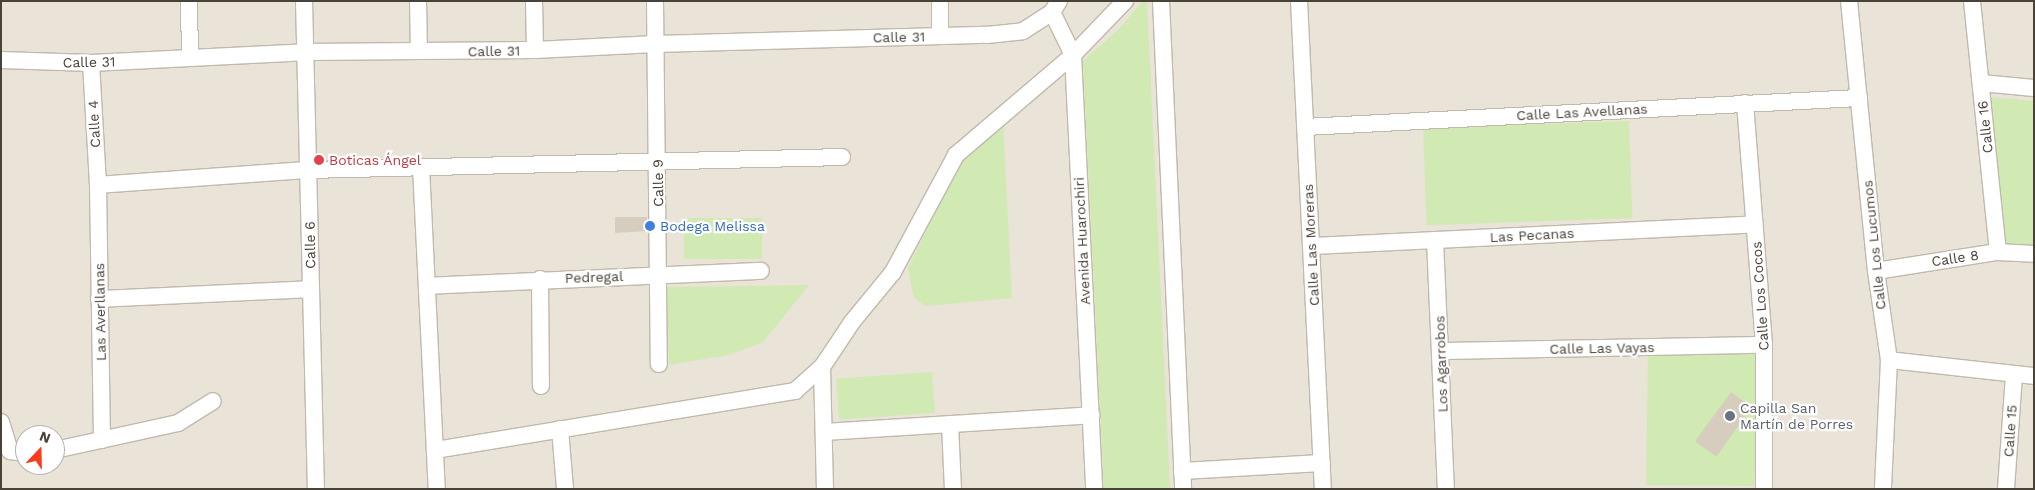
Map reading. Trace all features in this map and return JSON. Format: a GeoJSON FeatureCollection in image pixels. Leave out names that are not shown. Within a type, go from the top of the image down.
{"type":"FeatureCollection","features":[{"type":"Feature","properties":{"kind":"street"},"geometry":{"type":"LineString","coordinates":[[189,1],[190,58]]}},
{"type":"Feature","properties":{"kind":"street","name":"Calle 6"},"geometry":{"type":"LineString","coordinates":[[304,1],[316,489]]}},
{"type":"Feature","properties":{"kind":"street"},"geometry":{"type":"LineString","coordinates":[[418,1],[419,51]]}},
{"type":"Feature","properties":{"kind":"street"},"geometry":{"type":"LineString","coordinates":[[534,1],[535,50]]}},
{"type":"Feature","properties":{"kind":"street","name":"Calle 9"},"geometry":{"type":"LineString","coordinates":[[655,1],[660,274],[659,364]]}},
{"type":"Feature","properties":{"kind":"street"},"geometry":{"type":"LineString","coordinates":[[940,1],[940,36]]}},
{"type":"Feature","properties":{"kind":"street"},"geometry":{"type":"LineString","coordinates":[[435,450],[795,391],[822,368],[852,322],[893,272],[956,155],[1073,54],[1125,1]]}},
{"type":"Feature","properties":{"kind":"street"},"geometry":{"type":"LineString","coordinates":[[1161,1],[1183,489]]}},
{"type":"Feature","properties":{"kind":"street","name":"Calle Las Moreras"},"geometry":{"type":"LineString","coordinates":[[1300,1],[1323,489]]}},
{"type":"Feature","properties":{"kind":"street","name":"Calle Los Lucumos"},"geometry":{"type":"LineString","coordinates":[[1849,1],[1876,271],[1889,360],[1883,489]]}},
{"type":"Feature","properties":{"kind":"street","name":"Calle 16"},"geometry":{"type":"LineString","coordinates":[[1972,1],[1998,252]]}},
{"type":"Feature","properties":{"kind":"street","name":"Calle 31"},"geometry":{"type":"LineString","coordinates":[[1,60],[91,63],[305,52],[535,50],[656,44],[986,35],[1023,31],[1056,7]]}},
{"type":"Feature","properties":{"kind":"street","name":"Avenida Huarochiri"},"geometry":{"type":"LineString","coordinates":[[1056,7],[1073,54],[1094,489]]}},
{"type":"Feature","properties":{"kind":"street","name":"Calle 4"},"geometry":{"type":"LineString","coordinates":[[91,63],[98,185]]}},
{"type":"Feature","properties":{"kind":"street"},"geometry":{"type":"LineString","coordinates":[[1981,83],[2034,88]]}},
{"type":"Feature","properties":{"kind":"street","name":"Calle Las Avellanas"},"geometry":{"type":"LineString","coordinates":[[1305,127],[1859,98]]}},
{"type":"Feature","properties":{"kind":"street","name":"Calle Los Cocos"},"geometry":{"type":"LineString","coordinates":[[1745,103],[1764,345],[1764,489]]}},
{"type":"Feature","properties":{"kind":"street"},"geometry":{"type":"LineString","coordinates":[[98,185],[308,170],[842,157]]}},
{"type":"Feature","properties":{"kind":"street"},"geometry":{"type":"LineString","coordinates":[[421,167],[437,489]]}},
{"type":"Feature","properties":{"kind":"street","name":"Las Averllanas"},"geometry":{"type":"LineString","coordinates":[[98,185],[102,440]]}},
{"type":"Feature","properties":{"kind":"street","name":"Las Pecanas"},"geometry":{"type":"LineString","coordinates":[[1311,246],[1754,224]]}},
{"type":"Feature","properties":{"kind":"street","name":"Los Agarrobos"},"geometry":{"type":"LineString","coordinates":[[1435,240],[1446,489]]}},
{"type":"Feature","properties":{"kind":"street","name":"Calle 8"},"geometry":{"type":"LineString","coordinates":[[1876,271],[1998,252],[2034,254]]}},
{"type":"Feature","properties":{"kind":"street","name":"Pedregal"},"geometry":{"type":"LineString","coordinates":[[426,286],[540,279],[761,271]]}},
{"type":"Feature","properties":{"kind":"street"},"geometry":{"type":"LineString","coordinates":[[540,279],[541,386]]}},
{"type":"Feature","properties":{"kind":"street"},"geometry":{"type":"LineString","coordinates":[[99,299],[311,289]]}},
{"type":"Feature","properties":{"kind":"street","name":"Calle Las Vayas"},"geometry":{"type":"LineString","coordinates":[[1440,351],[1764,345]]}},
{"type":"Feature","properties":{"kind":"street"},"geometry":{"type":"LineString","coordinates":[[1889,360],[2034,376]]}},
{"type":"Feature","properties":{"kind":"street"},"geometry":{"type":"LineString","coordinates":[[822,368],[824,489]]}},
{"type":"Feature","properties":{"kind":"street","name":"Calle 15"},"geometry":{"type":"LineString","coordinates":[[2006,489],[2014,374]]}},
{"type":"Feature","properties":{"kind":"street"},"geometry":{"type":"LineString","coordinates":[[65,448],[178,424],[213,401]]}},
{"type":"Feature","properties":{"kind":"street"},"geometry":{"type":"LineString","coordinates":[[824,432],[1091,415]]}},
{"type":"Feature","properties":{"kind":"street"},"geometry":{"type":"LineString","coordinates":[[1,422],[10,451],[15,452]]}},
{"type":"Feature","properties":{"kind":"street"},"geometry":{"type":"LineString","coordinates":[[950,424],[953,489]]}},
{"type":"Feature","properties":{"kind":"street"},"geometry":{"type":"LineString","coordinates":[[560,429],[565,489]]}},
{"type":"Feature","properties":{"kind":"street"},"geometry":{"type":"LineString","coordinates":[[1182,471],[1322,463]]}},
{"type":"Feature","properties":{"kind":"street"},"geometry":{"type":"LineString","coordinates":[[1446,489],[1462,489]]}},
{"type":"Feature","properties":{"kind":"shaded area"},"geometry":{"type":"Polygon","coordinates":[[[1,1],[2034,1],[2034,489],[1,489],[1,1]]]}},
{"type":"Feature","properties":{"kind":"green space"},"geometry":{"type":"Polygon","coordinates":[[[1143,1],[1147,1],[1170,489],[1104,489],[1083,61],[1118,30],[1143,1]]]}},
{"type":"Feature","properties":{"kind":"green space"},"geometry":{"type":"Polygon","coordinates":[[[1990,97],[2034,101],[2034,246],[2005,243],[1990,97]]]}},
{"type":"Feature","properties":{"kind":"green space"},"geometry":{"type":"Polygon","coordinates":[[[1003,120],[1012,298],[926,306],[914,298],[908,268],[962,159],[1003,120]]]}},
{"type":"Feature","properties":{"kind":"green space"},"geometry":{"type":"Polygon","coordinates":[[[1629,121],[1632,218],[1427,225],[1423,128],[1629,121]]]}},
{"type":"Feature","properties":{"kind":"green space"},"geometry":{"type":"Polygon","coordinates":[[[684,218],[762,218],[762,259],[684,259],[684,218]]]}},
{"type":"Feature","properties":{"kind":"green space"},"geometry":{"type":"Polygon","coordinates":[[[809,285],[763,342],[728,355],[669,365],[667,287],[809,285]]]}},
{"type":"Feature","properties":{"kind":"green space"},"geometry":{"type":"Polygon","coordinates":[[[1757,351],[1759,400],[1754,486],[1646,485],[1648,356],[1757,351]]]}},
{"type":"Feature","properties":{"kind":"green space"},"geometry":{"type":"Polygon","coordinates":[[[932,372],[935,413],[839,420],[836,379],[932,372]]]}},
{"type":"Feature","properties":{"kind":"building"},"geometry":{"type":"Polygon","coordinates":[[[615,217],[647,217],[648,231],[615,233],[615,217]]]}},
{"type":"Feature","properties":{"kind":"building","name":"Capilla San Martín de Porres"},"geometry":{"type":"Polygon","coordinates":[[[1731,392],[1752,407],[1716,457],[1695,441],[1731,392]]]}},
{"type":"Feature","properties":{"kind":"place","name":"Boticas Ángel"},"geometry":{"type":"Point","coordinates":[319,160]}},
{"type":"Feature","properties":{"kind":"place","name":"Bodega Melissa"},"geometry":{"type":"Point","coordinates":[650,226]}},
{"type":"Feature","properties":{"kind":"place","name":"Capilla San Martín de Porres"},"geometry":{"type":"Point","coordinates":[1730,416]}}]}
